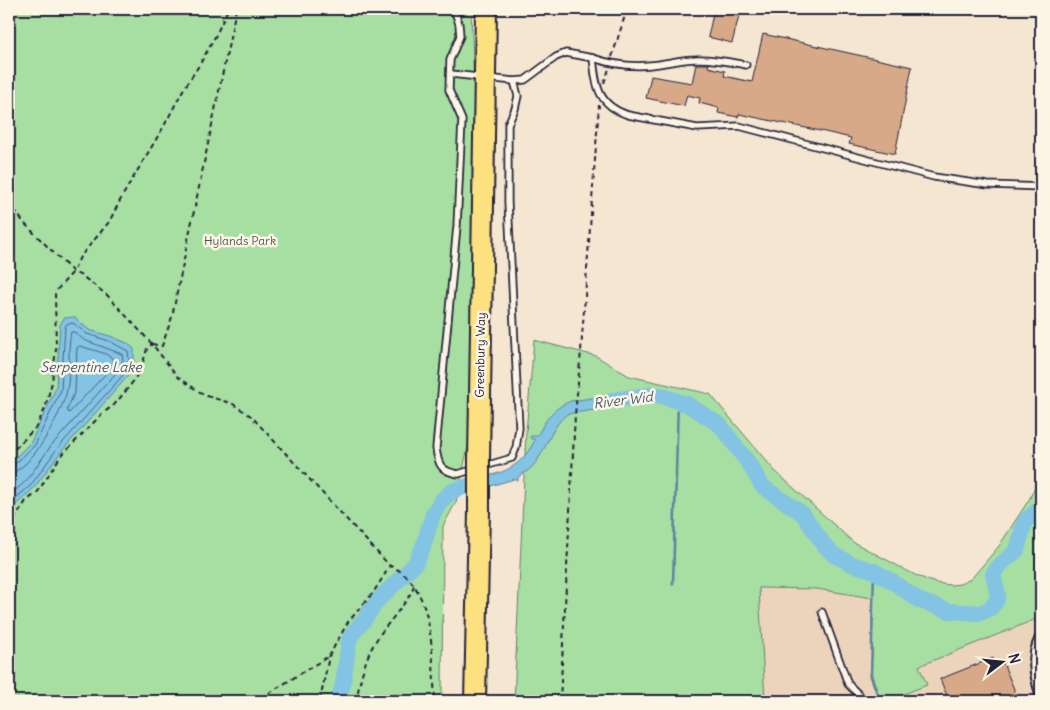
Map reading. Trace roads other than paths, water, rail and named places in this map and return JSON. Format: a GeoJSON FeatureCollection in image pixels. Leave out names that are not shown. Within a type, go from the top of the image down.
{"type":"FeatureCollection","features":[{"type":"Feature","properties":{"kind":"highway","name":"Greenbury Way"},"geometry":{"type":"LineString","coordinates":[[475,701],[486,9]]}},
{"type":"Feature","properties":{"kind":"street"},"geometry":{"type":"LineString","coordinates":[[1037,643],[1032,668],[1041,692]]}},
{"type":"Feature","properties":{"kind":"lane"},"geometry":{"type":"LineString","coordinates":[[454,9],[459,24],[460,36],[450,60],[450,90],[462,120],[457,226],[436,448],[438,462],[450,473],[458,474],[512,458],[516,448],[518,428],[508,192],[508,124],[515,109],[518,96],[514,81]]}},
{"type":"Feature","properties":{"kind":"lane"},"geometry":{"type":"LineString","coordinates":[[451,74],[485,79],[525,80],[556,56],[566,53],[593,58],[610,64],[649,65],[696,58],[746,65]]}},
{"type":"Feature","properties":{"kind":"lane"},"geometry":{"type":"LineString","coordinates":[[593,58],[600,96],[618,111],[628,115],[697,128],[739,126],[934,177],[988,185],[1041,187]]}},
{"type":"Feature","properties":{"kind":"lane"},"geometry":{"type":"LineString","coordinates":[[822,612],[848,684],[865,701]]}},
{"type":"Feature","properties":{"kind":"water","name":"Serpentine Lake"},"geometry":{"type":"Polygon","coordinates":[[[74,317],[89,330],[127,343],[134,349],[134,362],[128,376],[60,453],[34,488],[9,511],[9,464],[31,442],[56,388],[60,325],[64,318],[74,317]]]}},
{"type":"Feature","properties":{"kind":"water"},"geometry":{"type":"Polygon","coordinates":[[[633,392],[635,404],[567,414],[556,426],[536,462],[530,469],[518,477],[518,481],[514,479],[464,494],[463,482],[496,474],[514,466],[521,460],[535,440],[530,438],[531,436],[537,436],[547,420],[559,407],[571,401],[633,392]]]}},
{"type":"Feature","properties":{"kind":"waterway"},"geometry":{"type":"LineString","coordinates":[[1036,9],[1041,11]]}},
{"type":"Feature","properties":{"kind":"waterway","name":"River Wid"},"geometry":{"type":"LineString","coordinates":[[613,400],[655,394],[687,404],[720,425],[750,465],[762,486],[803,514],[824,545],[834,555],[852,564],[874,571],[920,601],[950,611],[980,613],[989,609],[996,602],[998,595],[993,574],[1017,550],[1025,521],[1041,507]]}},
{"type":"Feature","properties":{"kind":"waterway"},"geometry":{"type":"LineString","coordinates":[[673,584],[678,400]]}},
{"type":"Feature","properties":{"kind":"waterway","name":"River Wid"},"geometry":{"type":"LineString","coordinates":[[338,701],[343,684],[349,640],[353,633],[378,600],[415,564],[423,547],[433,514],[441,501],[452,491],[483,481]]}},
{"type":"Feature","properties":{"kind":"waterway"},"geometry":{"type":"LineString","coordinates":[[874,571],[871,675],[880,701]]}},
{"type":"Feature","properties":{"kind":"park label","name":"Hylands Park"},"geometry":{"type":"Point","coordinates":[240,240]}}]}
